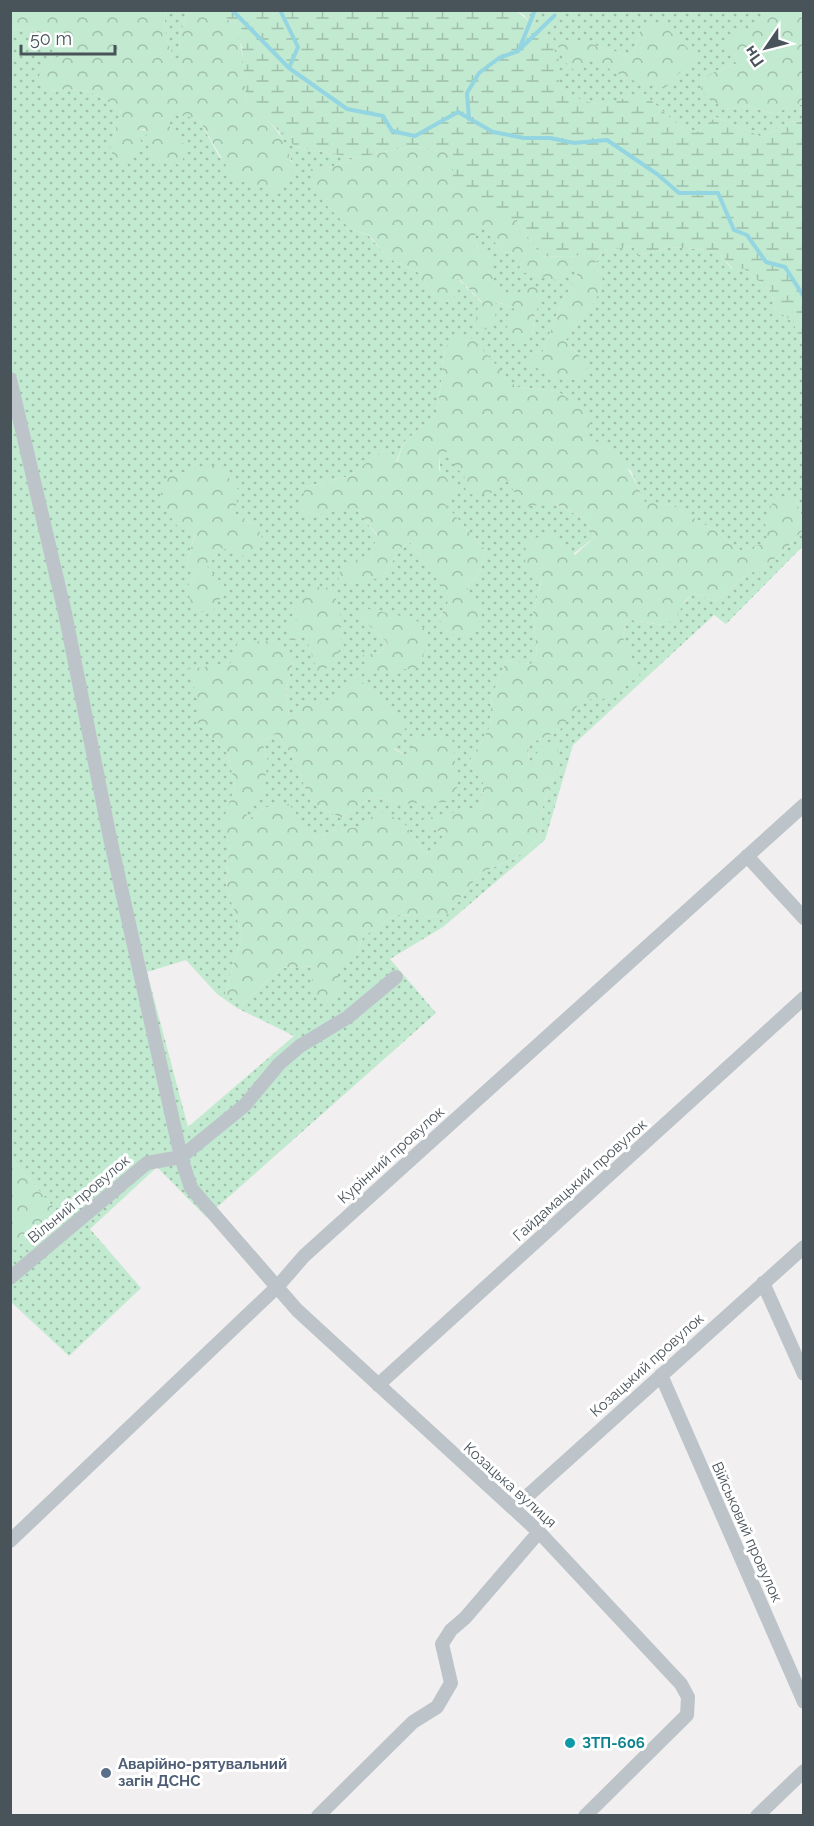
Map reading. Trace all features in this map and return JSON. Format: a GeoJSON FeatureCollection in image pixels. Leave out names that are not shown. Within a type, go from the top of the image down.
{"type":"FeatureCollection","features":[{"type":"Feature","properties":{"kind":"street"},"geometry":{"type":"LineString","coordinates":[[10,379],[65,613],[110,838],[181,1157],[245,1105],[279,1064],[300,1046],[348,1017],[396,977]]}},
{"type":"Feature","properties":{"kind":"street","name":"Курінний провулок"},"geometry":{"type":"LineString","coordinates":[[10,1541],[278,1286],[304,1256],[804,805]]}},
{"type":"Feature","properties":{"kind":"street"},"geometry":{"type":"LineString","coordinates":[[747,856],[804,918]]}},
{"type":"Feature","properties":{"kind":"street","name":"Гайдамацький провулок"},"geometry":{"type":"LineString","coordinates":[[378,1385],[804,998]]}},
{"type":"Feature","properties":{"kind":"street","name":"Козацька вулиця"},"geometry":{"type":"LineString","coordinates":[[181,1157],[191,1188],[297,1310],[514,1508],[681,1684],[688,1697],[687,1715],[585,1815]]}},
{"type":"Feature","properties":{"kind":"street","name":"Вільний провулок"},"geometry":{"type":"LineString","coordinates":[[10,1278],[147,1162],[181,1157]]}},
{"type":"Feature","properties":{"kind":"street","name":"Козацький провулок"},"geometry":{"type":"LineString","coordinates":[[514,1508],[804,1247]]}},
{"type":"Feature","properties":{"kind":"street"},"geometry":{"type":"LineString","coordinates":[[763,1283],[804,1374]]}},
{"type":"Feature","properties":{"kind":"street","name":"Військовий провулок"},"geometry":{"type":"LineString","coordinates":[[661,1376],[804,1702]]}},
{"type":"Feature","properties":{"kind":"street"},"geometry":{"type":"LineString","coordinates":[[318,1815],[413,1722],[437,1707],[451,1683],[442,1644],[538,1532]]}},
{"type":"Feature","properties":{"kind":"street"},"geometry":{"type":"LineString","coordinates":[[757,1815],[804,1771]]}},
{"type":"Feature","properties":{"kind":"green space"},"geometry":{"type":"Polygon","coordinates":[[[207,9],[217,11],[233,27],[242,50],[246,101],[272,125],[284,142],[293,175],[277,192],[234,179],[198,118],[170,114],[170,131],[187,147],[181,165],[152,160],[145,129],[137,130],[143,147],[132,160],[115,163],[110,146],[121,111],[88,92],[72,89],[50,91],[37,82],[44,61],[64,55],[58,47],[32,28],[11,31],[11,11],[166,11],[166,35],[181,71],[179,38],[188,11],[207,9]]]}},
{"type":"Feature","properties":{"kind":"green space"},"geometry":{"type":"Polygon","coordinates":[[[769,10],[803,11],[803,105],[792,105],[775,114],[747,106],[724,109],[701,91],[702,80],[716,71],[736,64],[727,45],[735,32],[747,29],[769,10]]]}},
{"type":"Feature","properties":{"kind":"green space"},"geometry":{"type":"Polygon","coordinates":[[[166,11],[188,11],[179,38],[182,73],[166,35],[166,11]]]}},
{"type":"Feature","properties":{"kind":"green space"},"geometry":{"type":"Polygon","coordinates":[[[217,11],[517,11],[551,41],[559,61],[559,85],[570,94],[590,103],[608,103],[642,92],[679,126],[697,132],[716,117],[762,137],[788,122],[803,121],[803,346],[793,322],[775,309],[771,291],[744,269],[733,269],[717,251],[672,247],[634,256],[634,246],[569,257],[541,256],[517,220],[506,219],[453,186],[453,154],[413,146],[355,158],[296,147],[246,101],[242,47],[230,21],[217,11]]]}},
{"type":"Feature","properties":{"kind":"green space"},"geometry":{"type":"Polygon","coordinates":[[[517,11],[769,11],[747,29],[736,64],[716,71],[724,109],[747,106],[775,114],[792,105],[803,105],[803,121],[788,122],[762,137],[716,117],[697,132],[679,126],[642,92],[618,101],[590,103],[570,94],[558,85],[559,61],[524,15],[517,11]],[[642,25],[632,57],[592,44],[577,74],[592,58],[627,79],[642,25]]]}},
{"type":"Feature","properties":{"kind":"green space"},"geometry":{"type":"Polygon","coordinates":[[[642,25],[663,25],[696,56],[665,88],[627,79],[592,59],[578,74],[564,61],[555,38],[592,44],[632,57],[642,25]]]}},
{"type":"Feature","properties":{"kind":"green space"},"geometry":{"type":"Polygon","coordinates":[[[32,28],[58,47],[64,55],[50,91],[72,89],[88,92],[121,111],[110,146],[137,130],[170,131],[170,113],[198,118],[220,158],[292,162],[278,129],[296,147],[355,158],[328,168],[350,229],[368,235],[388,258],[419,273],[435,297],[453,304],[456,277],[482,303],[484,330],[495,320],[495,301],[515,309],[532,335],[535,313],[515,295],[498,295],[474,236],[484,227],[502,252],[513,253],[523,272],[538,275],[572,267],[578,276],[562,301],[543,351],[578,354],[565,341],[599,294],[603,276],[594,266],[603,251],[634,246],[634,256],[672,247],[717,251],[732,269],[744,269],[771,291],[775,309],[793,322],[803,346],[803,518],[795,499],[768,542],[738,551],[722,535],[672,505],[645,503],[631,471],[588,439],[558,391],[516,387],[445,349],[437,414],[404,442],[396,462],[382,451],[349,476],[305,487],[356,508],[377,536],[371,557],[382,578],[401,548],[410,542],[451,598],[439,618],[478,575],[486,551],[443,502],[439,455],[449,450],[585,519],[595,537],[542,578],[533,612],[537,654],[531,664],[506,661],[492,696],[490,727],[468,764],[483,782],[482,806],[424,826],[444,833],[437,850],[426,853],[402,821],[331,831],[314,839],[266,807],[250,818],[243,811],[268,762],[262,741],[276,734],[292,755],[311,802],[341,818],[374,796],[399,804],[407,756],[327,706],[289,716],[286,691],[293,662],[231,664],[200,704],[197,722],[228,754],[235,786],[221,829],[230,842],[226,886],[242,934],[225,994],[242,1005],[281,968],[313,966],[336,973],[356,956],[363,937],[395,915],[445,917],[480,873],[516,858],[540,838],[543,806],[559,763],[529,764],[528,744],[559,731],[623,638],[626,619],[662,625],[694,593],[716,602],[738,581],[779,556],[803,530],[804,545],[726,624],[714,615],[573,745],[545,840],[443,927],[390,959],[436,1013],[206,1217],[157,1167],[90,1229],[141,1288],[69,1356],[11,1302],[11,1252],[34,1233],[50,1234],[68,1224],[10,1157],[10,31],[32,28]],[[234,514],[195,534],[186,565],[194,576],[187,588],[225,588],[207,567],[221,548],[257,525],[234,514]],[[362,619],[387,642],[381,652],[363,655],[420,668],[362,619]],[[186,960],[147,972],[188,1127],[294,1036],[237,1008],[217,994],[186,960]]]}},
{"type":"Feature","properties":{"kind":"green space"},"geometry":{"type":"Polygon","coordinates":[[[413,146],[454,154],[453,186],[517,220],[541,256],[569,257],[603,251],[594,265],[603,276],[599,294],[565,341],[578,354],[587,370],[576,380],[556,378],[527,363],[543,351],[562,301],[578,276],[572,267],[560,281],[522,272],[513,253],[502,252],[484,228],[474,236],[478,250],[498,259],[490,270],[498,295],[515,295],[532,284],[545,295],[535,313],[532,335],[514,344],[504,334],[515,309],[496,301],[495,320],[485,330],[476,322],[477,310],[482,302],[457,277],[453,304],[435,297],[419,273],[388,258],[369,235],[350,229],[326,205],[314,188],[310,169],[328,168],[355,158],[413,146]]]}},
{"type":"Feature","properties":{"kind":"green space"},"geometry":{"type":"Polygon","coordinates":[[[456,332],[473,339],[516,387],[558,391],[592,418],[588,439],[608,448],[624,463],[645,502],[672,505],[722,535],[738,551],[768,542],[765,523],[775,496],[795,499],[803,518],[803,530],[779,556],[738,581],[716,602],[694,593],[684,602],[676,619],[662,625],[626,619],[623,638],[640,676],[598,702],[584,697],[559,731],[528,744],[529,764],[545,742],[557,742],[559,763],[543,806],[540,838],[516,858],[480,873],[445,917],[395,915],[363,937],[356,956],[337,973],[344,991],[325,1003],[311,992],[313,966],[281,968],[242,1005],[225,994],[242,934],[226,886],[230,842],[220,829],[235,786],[228,754],[196,721],[200,704],[188,669],[230,664],[238,642],[271,641],[293,662],[286,691],[289,715],[310,700],[327,706],[358,678],[406,727],[394,749],[407,756],[415,739],[452,738],[458,786],[448,802],[399,804],[374,796],[341,818],[311,802],[292,755],[276,734],[262,741],[268,762],[262,795],[243,811],[250,818],[266,807],[289,804],[314,839],[331,831],[358,827],[379,811],[402,821],[426,853],[436,850],[444,833],[424,826],[423,819],[482,806],[483,782],[468,764],[490,727],[492,696],[506,661],[531,664],[537,654],[533,612],[542,579],[525,564],[526,540],[553,534],[575,555],[595,537],[585,519],[554,503],[524,507],[506,479],[489,495],[466,494],[464,474],[455,468],[449,451],[439,455],[439,470],[456,489],[443,502],[486,551],[478,575],[467,587],[482,614],[470,637],[447,633],[439,619],[450,598],[410,542],[401,548],[382,578],[338,583],[341,564],[371,557],[377,535],[356,508],[298,518],[305,487],[349,476],[382,451],[397,462],[404,442],[437,414],[445,349],[456,332]]]}},
{"type":"Feature","properties":{"kind":"green space"},"geometry":{"type":"Polygon","coordinates":[[[219,465],[239,491],[234,514],[257,525],[263,541],[250,558],[221,548],[207,567],[226,588],[213,611],[194,612],[187,588],[194,576],[186,565],[195,535],[179,528],[158,501],[169,475],[219,465]]]}},
{"type":"Feature","properties":{"kind":"green space"},"geometry":{"type":"Polygon","coordinates":[[[318,587],[331,588],[338,606],[341,624],[337,661],[318,674],[305,634],[292,642],[285,628],[300,618],[294,606],[318,587]]]}},
{"type":"Feature","properties":{"kind":"green space"},"geometry":{"type":"Polygon","coordinates":[[[359,607],[415,619],[428,633],[421,668],[367,672],[363,655],[381,652],[387,642],[362,619],[359,607]]]}},
{"type":"Feature","properties":{"kind":"green space"},"geometry":{"type":"Polygon","coordinates":[[[10,1157],[68,1224],[50,1234],[34,1233],[11,1252],[10,1157]]]}},
{"type":"Feature","properties":{"kind":"waterway"},"geometry":{"type":"LineString","coordinates":[[232,10],[289,68],[347,109],[383,116],[392,131],[415,136],[458,112],[493,132],[524,138],[550,138],[574,143],[607,140],[657,174],[679,193],[718,193],[734,230],[747,235],[766,262],[785,267],[804,297]]}},
{"type":"Feature","properties":{"kind":"waterway"},"geometry":{"type":"LineString","coordinates":[[280,10],[298,47],[289,68]]}},
{"type":"Feature","properties":{"kind":"waterway"},"geometry":{"type":"LineString","coordinates":[[520,47],[535,10]]}},
{"type":"Feature","properties":{"kind":"waterway"},"geometry":{"type":"LineString","coordinates":[[469,119],[467,93],[479,73],[499,58],[518,51],[554,16]]}},
{"type":"Feature","properties":{"kind":"place","name":"ЗТП-606"},"geometry":{"type":"Point","coordinates":[570,1743]}},
{"type":"Feature","properties":{"kind":"place","name":"Аварійно-рятувальний загін ДСНС"},"geometry":{"type":"Point","coordinates":[106,1773]}}]}
